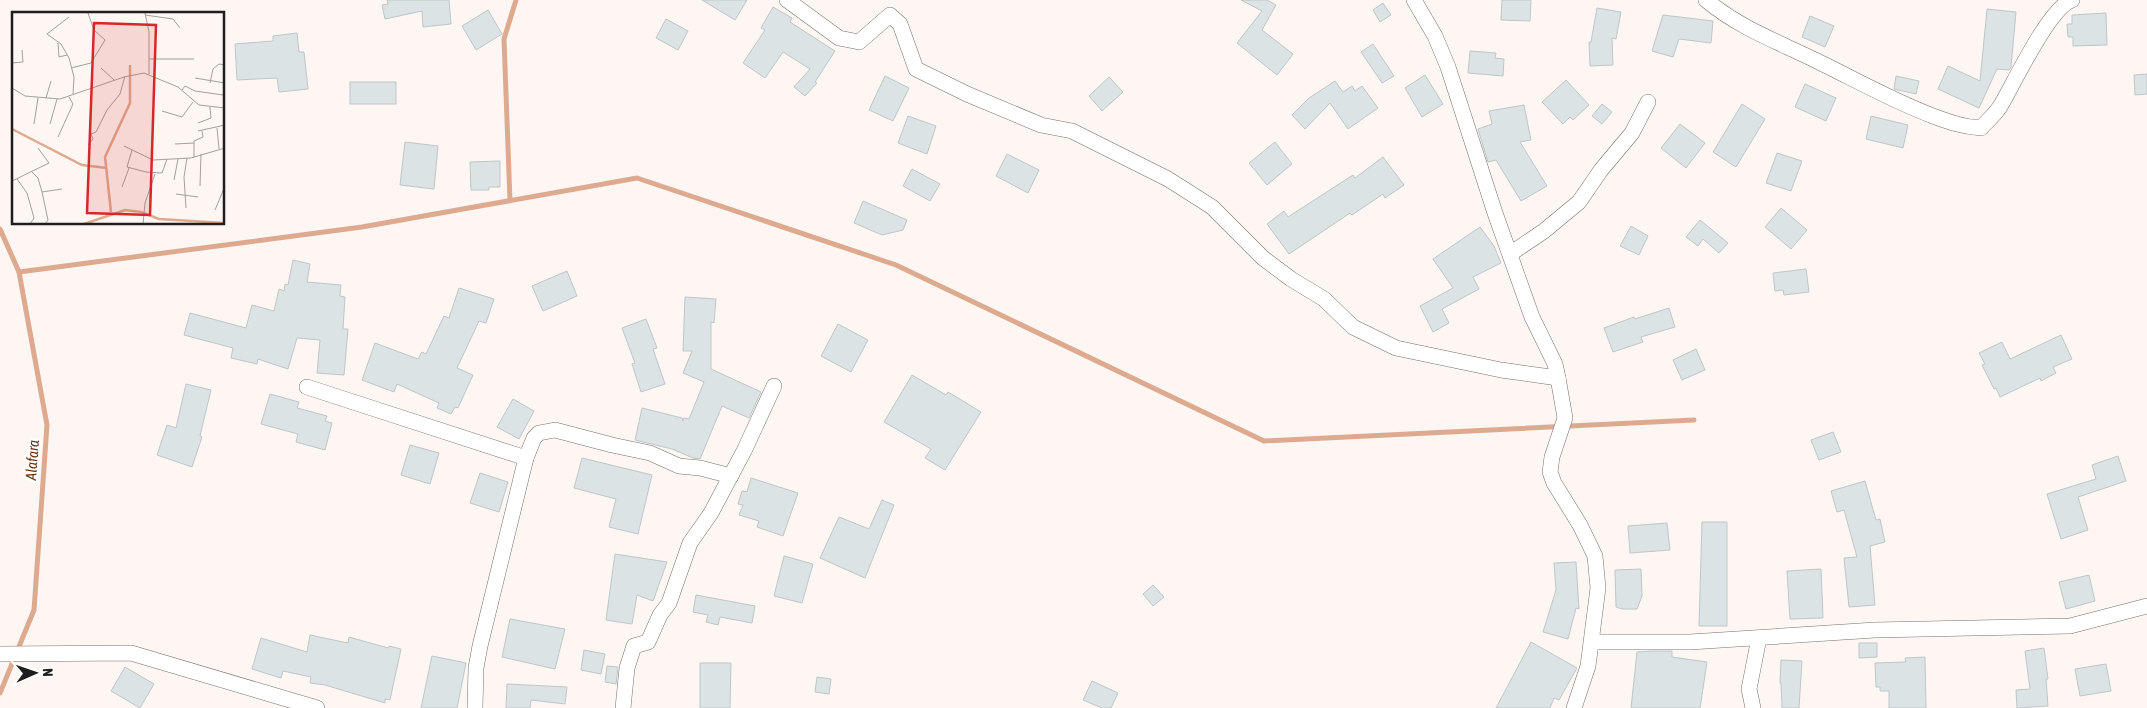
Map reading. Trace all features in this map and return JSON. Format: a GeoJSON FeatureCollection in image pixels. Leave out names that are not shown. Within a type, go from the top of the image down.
{"type":"FeatureCollection","features":[{"type":"Feature","properties":{"kind":"street"},"geometry":{"type":"LineString","coordinates":[[787,0],[839,38],[859,42],[890,15],[900,24],[916,69],[967,94],[1041,125],[1072,131],[1168,179],[1212,207],[1264,258],[1291,279],[1324,299],[1353,327],[1387,344],[1396,348],[1454,361],[1558,378]]}},
{"type":"Feature","properties":{"kind":"street"},"geometry":{"type":"LineString","coordinates":[[1414,0],[1435,36],[1448,66],[1532,317],[1555,364],[1565,418],[1552,457],[1550,472],[1554,483],[1580,525],[1595,556],[1598,588],[1588,666],[1574,708]]}},
{"type":"Feature","properties":{"kind":"street"},"geometry":{"type":"LineString","coordinates":[[1706,0],[1722,13],[1757,34],[1818,61],[1897,102],[1964,127],[1981,128],[2000,107],[2015,77],[2051,20],[2067,2],[2072,0]]}},
{"type":"Feature","properties":{"kind":"street"},"geometry":{"type":"LineString","coordinates":[[1510,254],[1544,231],[1579,202],[1601,170],[1632,133],[1648,102]]}},
{"type":"Feature","properties":{"kind":"street"},"geometry":{"type":"LineString","coordinates":[[623,708],[627,668],[634,646],[648,642],[660,615],[669,604],[690,544],[712,513],[774,386]]}},
{"type":"Feature","properties":{"kind":"street"},"geometry":{"type":"LineString","coordinates":[[307,387],[526,458]]}},
{"type":"Feature","properties":{"kind":"street"},"geometry":{"type":"LineString","coordinates":[[475,708],[476,668],[480,646],[526,458],[538,433],[555,430],[612,446],[650,453],[680,466],[700,468],[731,476]]}},
{"type":"Feature","properties":{"kind":"street"},"geometry":{"type":"LineString","coordinates":[[1592,642],[1690,642],[1876,630],[2070,626],[2147,606]]}},
{"type":"Feature","properties":{"kind":"street"},"geometry":{"type":"LineString","coordinates":[[1753,708],[1749,689],[1759,638]]}},
{"type":"Feature","properties":{"kind":"street"},"geometry":{"type":"LineString","coordinates":[[0,654],[47,652],[131,653],[317,708]]}},
{"type":"Feature","properties":{"kind":"building"},"geometry":{"type":"Polygon","coordinates":[[[387,0],[449,0],[451,24],[423,27],[422,11],[385,19],[382,5],[388,4],[387,0]]]}},
{"type":"Feature","properties":{"kind":"building"},"geometry":{"type":"Polygon","coordinates":[[[702,0],[747,0],[735,20],[702,0]]]}},
{"type":"Feature","properties":{"kind":"building"},"geometry":{"type":"Polygon","coordinates":[[[1241,0],[1267,0],[1276,5],[1262,30],[1293,54],[1277,75],[1237,43],[1262,11],[1241,0]]]}},
{"type":"Feature","properties":{"kind":"building"},"geometry":{"type":"Polygon","coordinates":[[[1502,0],[1531,0],[1530,21],[1501,20],[1502,0]]]}},
{"type":"Feature","properties":{"kind":"building"},"geometry":{"type":"Polygon","coordinates":[[[1383,3],[1391,15],[1380,22],[1373,10],[1383,3]]]}},
{"type":"Feature","properties":{"kind":"building"},"geometry":{"type":"Polygon","coordinates":[[[773,7],[792,18],[790,22],[835,51],[815,82],[817,83],[805,96],[794,87],[810,69],[783,52],[765,78],[743,63],[765,30],[761,28],[773,7]]]}},
{"type":"Feature","properties":{"kind":"building"},"geometry":{"type":"Polygon","coordinates":[[[1597,8],[1621,12],[1616,39],[1612,38],[1613,65],[1590,66],[1589,42],[1591,42],[1597,8]]]}},
{"type":"Feature","properties":{"kind":"building"},"geometry":{"type":"Polygon","coordinates":[[[1987,9],[2016,12],[2011,67],[2009,70],[1997,69],[1979,108],[1938,89],[1948,66],[1980,81],[1987,9]]]}},
{"type":"Feature","properties":{"kind":"building"},"geometry":{"type":"Polygon","coordinates":[[[488,10],[502,34],[476,50],[462,26],[488,10]]]}},
{"type":"Feature","properties":{"kind":"building"},"geometry":{"type":"Polygon","coordinates":[[[2106,13],[2107,45],[2073,46],[2073,37],[2068,37],[2067,24],[2072,24],[2072,15],[2106,13]]]}},
{"type":"Feature","properties":{"kind":"building"},"geometry":{"type":"Polygon","coordinates":[[[1663,15],[1713,21],[1711,43],[1679,39],[1673,57],[1652,51],[1663,15]]]}},
{"type":"Feature","properties":{"kind":"building"},"geometry":{"type":"Polygon","coordinates":[[[1810,16],[1834,26],[1825,47],[1802,37],[1810,16]]]}},
{"type":"Feature","properties":{"kind":"building"},"geometry":{"type":"Polygon","coordinates":[[[666,19],[688,31],[678,50],[656,38],[666,19]]]}},
{"type":"Feature","properties":{"kind":"building"},"geometry":{"type":"Polygon","coordinates":[[[297,33],[299,52],[304,52],[308,89],[279,92],[277,78],[237,80],[235,44],[273,41],[273,36],[297,33]]]}},
{"type":"Feature","properties":{"kind":"building"},"geometry":{"type":"Polygon","coordinates":[[[1373,44],[1394,76],[1382,83],[1361,52],[1373,44]]]}},
{"type":"Feature","properties":{"kind":"building"},"geometry":{"type":"Polygon","coordinates":[[[1470,51],[1496,53],[1495,58],[1504,59],[1503,76],[1468,73],[1470,51]]]}},
{"type":"Feature","properties":{"kind":"building"},"geometry":{"type":"Polygon","coordinates":[[[2147,74],[2147,94],[2135,95],[2134,75],[2147,74]]]}},
{"type":"Feature","properties":{"kind":"building"},"geometry":{"type":"Polygon","coordinates":[[[1425,75],[1443,104],[1422,117],[1405,88],[1425,75]]]}},
{"type":"Feature","properties":{"kind":"building"},"geometry":{"type":"Polygon","coordinates":[[[885,76],[909,88],[893,121],[869,110],[885,76]]]}},
{"type":"Feature","properties":{"kind":"building"},"geometry":{"type":"Polygon","coordinates":[[[1896,76],[1919,81],[1916,94],[1894,89],[1896,76]]]}},
{"type":"Feature","properties":{"kind":"building"},"geometry":{"type":"Polygon","coordinates":[[[1109,77],[1123,92],[1102,111],[1089,96],[1109,77]]]}},
{"type":"Feature","properties":{"kind":"building"},"geometry":{"type":"Polygon","coordinates":[[[1566,80],[1589,105],[1573,120],[1570,117],[1563,124],[1542,102],[1566,80]]]}},
{"type":"Feature","properties":{"kind":"building"},"geometry":{"type":"Polygon","coordinates":[[[1335,81],[1343,92],[1352,86],[1355,91],[1362,86],[1378,108],[1348,129],[1330,103],[1305,129],[1292,115],[1309,98],[1335,81]]]}},
{"type":"Feature","properties":{"kind":"building"},"geometry":{"type":"Polygon","coordinates":[[[350,82],[396,82],[396,104],[350,104],[350,82]]]}},
{"type":"Feature","properties":{"kind":"building"},"geometry":{"type":"Polygon","coordinates":[[[1805,84],[1836,98],[1826,121],[1795,107],[1805,84]]]}},
{"type":"Feature","properties":{"kind":"building"},"geometry":{"type":"Polygon","coordinates":[[[1602,104],[1612,112],[1602,124],[1592,116],[1602,104]]]}},
{"type":"Feature","properties":{"kind":"building"},"geometry":{"type":"Polygon","coordinates":[[[1742,104],[1765,119],[1736,167],[1713,152],[1742,104]]]}},
{"type":"Feature","properties":{"kind":"building"},"geometry":{"type":"Polygon","coordinates":[[[1524,105],[1531,140],[1520,142],[1547,186],[1521,201],[1496,160],[1488,162],[1478,129],[1492,124],[1489,111],[1524,105]]]}},
{"type":"Feature","properties":{"kind":"building"},"geometry":{"type":"Polygon","coordinates":[[[908,116],[936,126],[927,154],[898,143],[908,116]]]}},
{"type":"Feature","properties":{"kind":"building"},"geometry":{"type":"Polygon","coordinates":[[[1871,116],[1908,125],[1903,148],[1866,139],[1871,116]]]}},
{"type":"Feature","properties":{"kind":"building"},"geometry":{"type":"Polygon","coordinates":[[[1680,124],[1705,143],[1686,168],[1661,148],[1680,124]]]}},
{"type":"Feature","properties":{"kind":"building"},"geometry":{"type":"Polygon","coordinates":[[[405,142],[438,146],[434,189],[400,185],[405,142]]]}},
{"type":"Feature","properties":{"kind":"building"},"geometry":{"type":"Polygon","coordinates":[[[1275,142],[1292,164],[1267,185],[1249,163],[1275,142]]]}},
{"type":"Feature","properties":{"kind":"building"},"geometry":{"type":"Polygon","coordinates":[[[1777,153],[1802,161],[1791,191],[1766,183],[1777,153]]]}},
{"type":"Feature","properties":{"kind":"building"},"geometry":{"type":"Polygon","coordinates":[[[1007,154],[1039,170],[1028,193],[996,176],[1007,154]]]}},
{"type":"Feature","properties":{"kind":"building"},"geometry":{"type":"Polygon","coordinates":[[[1383,157],[1404,185],[1385,198],[1383,194],[1352,215],[1350,213],[1289,254],[1267,224],[1284,211],[1288,217],[1353,175],[1355,178],[1383,157]]]}},
{"type":"Feature","properties":{"kind":"building"},"geometry":{"type":"Polygon","coordinates":[[[500,161],[500,187],[489,187],[489,190],[471,190],[470,162],[500,161]]]}},
{"type":"Feature","properties":{"kind":"building"},"geometry":{"type":"Polygon","coordinates":[[[912,169],[940,184],[930,201],[903,186],[912,169]]]}},
{"type":"Feature","properties":{"kind":"building"},"geometry":{"type":"Polygon","coordinates":[[[863,201],[907,220],[903,230],[882,235],[854,223],[863,201]]]}},
{"type":"Feature","properties":{"kind":"building"},"geometry":{"type":"Polygon","coordinates":[[[1781,208],[1807,230],[1791,249],[1765,227],[1781,208]]]}},
{"type":"Feature","properties":{"kind":"building"},"geometry":{"type":"Polygon","coordinates":[[[1700,220],[1728,243],[1719,253],[1703,239],[1698,246],[1686,237],[1700,220]]]}},
{"type":"Feature","properties":{"kind":"building"},"geometry":{"type":"Polygon","coordinates":[[[1631,226],[1648,236],[1639,255],[1620,246],[1631,226]]]}},
{"type":"Feature","properties":{"kind":"building"},"geometry":{"type":"Polygon","coordinates":[[[1480,227],[1494,246],[1501,263],[1473,277],[1479,289],[1442,309],[1449,323],[1433,332],[1420,306],[1453,288],[1433,259],[1480,227]]]}},
{"type":"Feature","properties":{"kind":"building"},"geometry":{"type":"Polygon","coordinates":[[[293,260],[310,264],[307,282],[341,285],[340,296],[345,297],[343,329],[348,329],[344,375],[317,373],[320,340],[297,338],[288,369],[258,359],[257,364],[231,358],[233,348],[184,335],[190,313],[246,328],[252,305],[274,311],[279,289],[284,291],[285,284],[288,285],[293,260]]]}},
{"type":"Feature","properties":{"kind":"building"},"geometry":{"type":"Polygon","coordinates":[[[1806,269],[1809,292],[1784,295],[1783,290],[1775,291],[1773,273],[1806,269]]]}},
{"type":"Feature","properties":{"kind":"building"},"geometry":{"type":"Polygon","coordinates":[[[567,271],[577,296],[543,311],[532,286],[567,271]]]}},
{"type":"Feature","properties":{"kind":"building"},"geometry":{"type":"Polygon","coordinates":[[[459,288],[494,299],[486,323],[479,321],[457,368],[473,375],[458,408],[455,407],[451,414],[437,408],[439,403],[397,384],[394,392],[362,380],[375,343],[418,359],[422,352],[426,354],[444,316],[449,318],[459,288]]]}},
{"type":"Feature","properties":{"kind":"building"},"geometry":{"type":"Polygon","coordinates":[[[685,297],[716,299],[714,323],[711,322],[711,369],[761,392],[749,418],[722,406],[700,459],[672,449],[635,440],[642,408],[682,418],[683,421],[683,418],[689,419],[704,382],[683,373],[692,351],[683,351],[685,297]]]}},
{"type":"Feature","properties":{"kind":"building"},"geometry":{"type":"Polygon","coordinates":[[[1669,308],[1675,327],[1641,337],[1643,342],[1613,352],[1604,328],[1634,317],[1635,319],[1669,308]]]}},
{"type":"Feature","properties":{"kind":"building"},"geometry":{"type":"Polygon","coordinates":[[[646,319],[657,348],[653,349],[665,384],[641,392],[632,364],[635,363],[622,328],[646,319]]]}},
{"type":"Feature","properties":{"kind":"building"},"geometry":{"type":"Polygon","coordinates":[[[838,324],[868,340],[851,372],[821,356],[838,324]]]}},
{"type":"Feature","properties":{"kind":"building"},"geometry":{"type":"Polygon","coordinates":[[[2061,335],[2072,359],[2053,367],[2056,373],[2041,381],[2040,378],[2000,397],[1982,365],[1985,364],[1979,353],[2002,342],[2010,359],[2061,335]]]}},
{"type":"Feature","properties":{"kind":"building"},"geometry":{"type":"Polygon","coordinates":[[[1696,349],[1705,370],[1682,380],[1673,360],[1696,349]]]}},
{"type":"Feature","properties":{"kind":"building"},"geometry":{"type":"Polygon","coordinates":[[[912,375],[946,395],[948,392],[981,412],[945,470],[925,458],[931,449],[884,422],[912,375]]]}},
{"type":"Feature","properties":{"kind":"building"},"geometry":{"type":"Polygon","coordinates":[[[186,384],[211,390],[200,436],[202,437],[192,467],[157,455],[167,425],[176,428],[186,384]]]}},
{"type":"Feature","properties":{"kind":"building"},"geometry":{"type":"Polygon","coordinates":[[[270,394],[299,402],[297,408],[327,416],[325,421],[332,423],[325,450],[296,442],[298,434],[261,424],[270,394]]]}},
{"type":"Feature","properties":{"kind":"building"},"geometry":{"type":"Polygon","coordinates":[[[513,399],[534,411],[519,439],[497,427],[513,399]]]}},
{"type":"Feature","properties":{"kind":"building"},"geometry":{"type":"Polygon","coordinates":[[[1833,432],[1841,452],[1819,460],[1811,440],[1833,432]]]}},
{"type":"Feature","properties":{"kind":"building"},"geometry":{"type":"Polygon","coordinates":[[[410,445],[439,453],[430,484],[401,475],[410,445]]]}},
{"type":"Feature","properties":{"kind":"building"},"geometry":{"type":"Polygon","coordinates":[[[2118,456],[2126,481],[2078,497],[2088,530],[2061,539],[2047,494],[2096,479],[2092,465],[2118,456]]]}},
{"type":"Feature","properties":{"kind":"building"},"geometry":{"type":"Polygon","coordinates":[[[582,458],[652,475],[638,534],[609,527],[616,499],[574,488],[582,458]]]}},
{"type":"Feature","properties":{"kind":"building"},"geometry":{"type":"Polygon","coordinates":[[[480,473],[508,482],[499,512],[470,503],[480,473]]]}},
{"type":"Feature","properties":{"kind":"building"},"geometry":{"type":"Polygon","coordinates":[[[751,478],[798,493],[783,536],[757,527],[759,521],[739,515],[743,505],[738,504],[742,491],[747,492],[751,478]]]}},
{"type":"Feature","properties":{"kind":"building"},"geometry":{"type":"Polygon","coordinates":[[[1865,481],[1876,520],[1880,519],[1885,542],[1870,546],[1875,605],[1849,607],[1844,558],[1857,557],[1844,510],[1837,512],[1831,491],[1865,481]]]}},
{"type":"Feature","properties":{"kind":"building"},"geometry":{"type":"Polygon","coordinates":[[[882,500],[894,505],[865,578],[820,558],[839,517],[869,529],[882,500]]]}},
{"type":"Feature","properties":{"kind":"building"},"geometry":{"type":"Polygon","coordinates":[[[1702,522],[1727,522],[1727,626],[1699,626],[1702,522]]]}},
{"type":"Feature","properties":{"kind":"building"},"geometry":{"type":"Polygon","coordinates":[[[1667,523],[1670,550],[1630,553],[1628,526],[1667,523]]]}},
{"type":"Feature","properties":{"kind":"building"},"geometry":{"type":"Polygon","coordinates":[[[615,554],[667,562],[653,601],[637,595],[632,624],[606,620],[615,554]]]}},
{"type":"Feature","properties":{"kind":"building"},"geometry":{"type":"Polygon","coordinates":[[[784,556],[813,564],[802,603],[774,596],[784,556]]]}},
{"type":"Feature","properties":{"kind":"building"},"geometry":{"type":"Polygon","coordinates":[[[1576,562],[1579,609],[1576,608],[1568,639],[1543,632],[1556,590],[1554,563],[1576,562]]]}},
{"type":"Feature","properties":{"kind":"building"},"geometry":{"type":"Polygon","coordinates":[[[1641,569],[1642,596],[1637,609],[1616,607],[1615,570],[1641,569]]]}},
{"type":"Feature","properties":{"kind":"building"},"geometry":{"type":"Polygon","coordinates":[[[1821,569],[1823,618],[1790,619],[1787,571],[1821,569]]]}},
{"type":"Feature","properties":{"kind":"building"},"geometry":{"type":"Polygon","coordinates":[[[2089,575],[2095,601],[2066,609],[2059,582],[2089,575]]]}},
{"type":"Feature","properties":{"kind":"building"},"geometry":{"type":"Polygon","coordinates":[[[1153,585],[1164,597],[1153,606],[1143,594],[1153,585]]]}},
{"type":"Feature","properties":{"kind":"building"},"geometry":{"type":"Polygon","coordinates":[[[696,595],[755,606],[752,623],[720,617],[718,625],[706,622],[708,615],[693,612],[696,595]]]}},
{"type":"Feature","properties":{"kind":"building"},"geometry":{"type":"Polygon","coordinates":[[[510,619],[565,629],[555,669],[502,657],[510,619]]]}},
{"type":"Feature","properties":{"kind":"building"},"geometry":{"type":"Polygon","coordinates":[[[310,635],[348,643],[349,637],[388,648],[389,646],[401,649],[390,700],[385,699],[385,703],[325,685],[310,683],[311,677],[283,671],[281,678],[252,669],[261,638],[307,652],[310,635]]]}},
{"type":"Feature","properties":{"kind":"building"},"geometry":{"type":"Polygon","coordinates":[[[1531,642],[1577,668],[1559,700],[1554,698],[1550,708],[1496,708],[1531,642]]]}},
{"type":"Feature","properties":{"kind":"building"},"geometry":{"type":"Polygon","coordinates":[[[1859,643],[1877,643],[1877,657],[1859,658],[1859,643]]]}},
{"type":"Feature","properties":{"kind":"building"},"geometry":{"type":"Polygon","coordinates":[[[2044,648],[2048,679],[2046,679],[2048,706],[2017,708],[2016,690],[2030,689],[2025,651],[2044,648]]]}},
{"type":"Feature","properties":{"kind":"building"},"geometry":{"type":"Polygon","coordinates":[[[584,650],[605,654],[601,674],[581,670],[584,650]]]}},
{"type":"Feature","properties":{"kind":"building"},"geometry":{"type":"Polygon","coordinates":[[[1672,651],[1672,657],[1707,662],[1700,708],[1631,708],[1637,652],[1672,651]]]}},
{"type":"Feature","properties":{"kind":"building"},"geometry":{"type":"Polygon","coordinates":[[[432,656],[466,663],[457,708],[421,708],[432,656]]]}},
{"type":"Feature","properties":{"kind":"building"},"geometry":{"type":"Polygon","coordinates":[[[1925,657],[1926,708],[1889,708],[1889,691],[1880,691],[1880,687],[1876,687],[1875,663],[1906,662],[1905,658],[1925,657]]]}},
{"type":"Feature","properties":{"kind":"building"},"geometry":{"type":"Polygon","coordinates":[[[1781,660],[1802,661],[1799,708],[1782,708],[1781,660]]]}},
{"type":"Feature","properties":{"kind":"building"},"geometry":{"type":"Polygon","coordinates":[[[700,663],[731,663],[730,708],[700,708],[700,663]]]}},
{"type":"Feature","properties":{"kind":"building"},"geometry":{"type":"Polygon","coordinates":[[[2106,664],[2111,691],[2080,696],[2075,669],[2106,664]]]}},
{"type":"Feature","properties":{"kind":"building"},"geometry":{"type":"Polygon","coordinates":[[[607,666],[618,667],[616,684],[605,682],[607,666]]]}},
{"type":"Feature","properties":{"kind":"building"},"geometry":{"type":"Polygon","coordinates":[[[125,667],[154,684],[140,708],[111,691],[125,667]]]}},
{"type":"Feature","properties":{"kind":"building"},"geometry":{"type":"Polygon","coordinates":[[[817,677],[831,679],[829,694],[815,692],[817,677]]]}},
{"type":"Feature","properties":{"kind":"building"},"geometry":{"type":"Polygon","coordinates":[[[1092,681],[1118,693],[1111,708],[1102,708],[1083,700],[1092,681]]]}},
{"type":"Feature","properties":{"kind":"building"},"geometry":{"type":"Polygon","coordinates":[[[507,684],[567,687],[565,704],[531,700],[530,708],[506,708],[507,684]]]}},
{"type":"Feature","properties":{"kind":"waterway"},"geometry":{"type":"LineString","coordinates":[[510,201],[504,39],[516,0]]}},
{"type":"Feature","properties":{"kind":"waterway"},"geometry":{"type":"LineString","coordinates":[[19,272],[362,227],[637,178],[896,265],[1264,441],[1694,420]]}},
{"type":"Feature","properties":{"kind":"waterway","name":"Alafara"},"geometry":{"type":"LineString","coordinates":[[0,229],[19,272],[47,425],[34,610],[0,693]]}}]}
